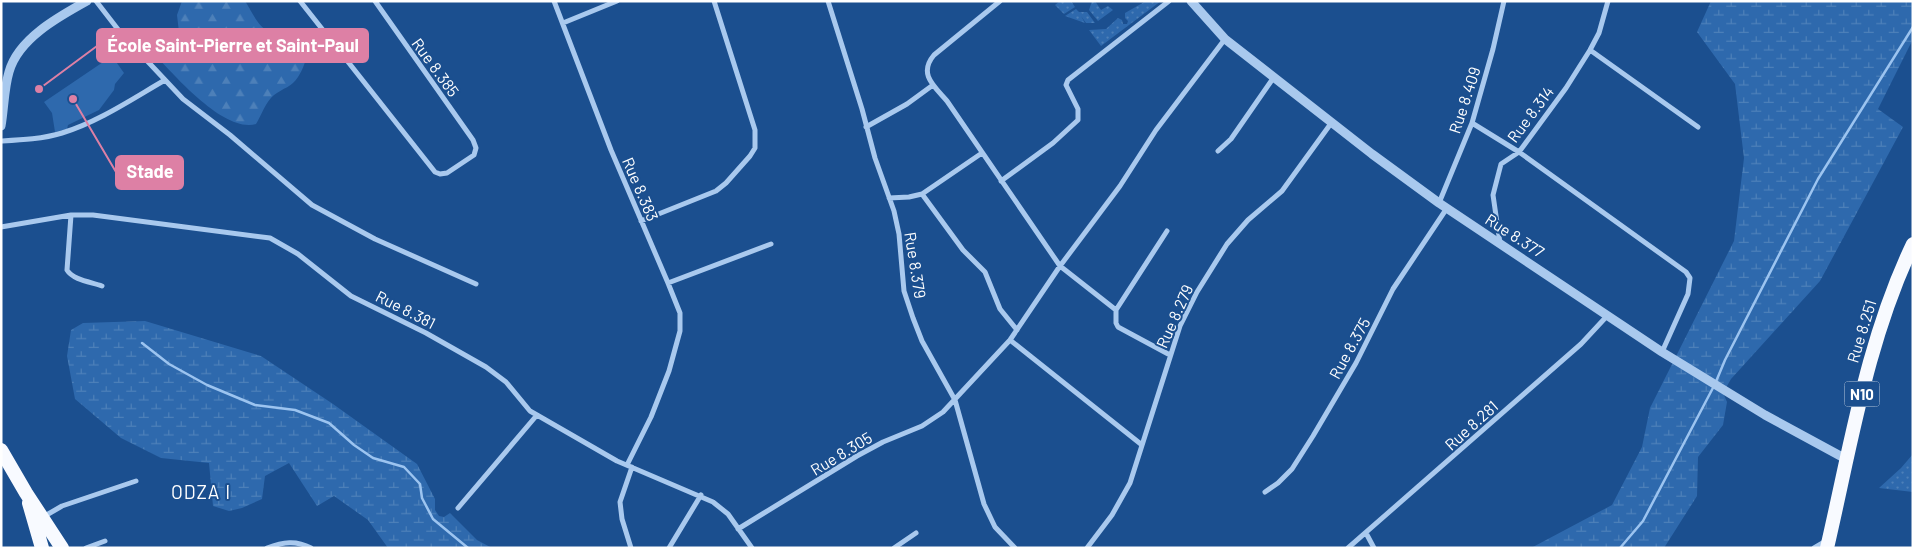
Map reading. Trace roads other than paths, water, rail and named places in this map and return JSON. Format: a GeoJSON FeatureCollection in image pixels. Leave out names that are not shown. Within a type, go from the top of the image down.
{"type":"FeatureCollection","features":[{"type":"Feature","properties":{"kind":"highway","name":"Rue 8.251"},"geometry":{"type":"LineString","coordinates":[[1828,544],[1870,360],[1883,317],[1899,274],[1913,244]]}},
{"type":"Feature","properties":{"kind":"highway"},"geometry":{"type":"LineString","coordinates":[[1,450],[62,548]]}},
{"type":"Feature","properties":{"kind":"highway"},"geometry":{"type":"LineString","coordinates":[[26,493],[42,548]]}},
{"type":"Feature","properties":{"kind":"street"},"geometry":{"type":"LineString","coordinates":[[1,126],[4,88],[8,73],[22,46],[46,27],[87,1]]}},
{"type":"Feature","properties":{"kind":"street"},"geometry":{"type":"LineString","coordinates":[[96,1],[120,32],[183,99],[230,135],[312,205],[375,239],[476,284]]}},
{"type":"Feature","properties":{"kind":"street","name":"Rue 8.385"},"geometry":{"type":"LineString","coordinates":[[300,1],[435,172],[440,174],[447,173],[474,155],[476,148],[473,140],[374,1]]}},
{"type":"Feature","properties":{"kind":"street","name":"Rue 8.383"},"geometry":{"type":"LineString","coordinates":[[554,1],[611,150],[680,313],[680,331],[669,371],[630,466],[620,502],[622,519],[630,548]]}},
{"type":"Feature","properties":{"kind":"street"},"geometry":{"type":"LineString","coordinates":[[563,23],[617,1]]}},
{"type":"Feature","properties":{"kind":"street"},"geometry":{"type":"LineString","coordinates":[[641,222],[716,191],[739,169],[755,148],[755,130],[714,1]]}},
{"type":"Feature","properties":{"kind":"street","name":"Rue 8.379"},"geometry":{"type":"LineString","coordinates":[[828,1],[899,234],[904,291],[913,318],[922,341],[955,400],[984,504],[995,527],[1015,548]]}},
{"type":"Feature","properties":{"kind":"street"},"geometry":{"type":"LineString","coordinates":[[1000,1],[929,61],[927,74],[1060,266],[1116,310]]}},
{"type":"Feature","properties":{"kind":"street"},"geometry":{"type":"LineString","coordinates":[[1001,181],[1053,143],[1078,120],[1078,109],[1066,85],[1068,80],[1169,1]]}},
{"type":"Feature","properties":{"kind":"street","name":"Rue 8.377"},"geometry":{"type":"LineString","coordinates":[[1191,1],[1225,39],[1443,205],[1662,352],[1765,415],[1846,459]]}},
{"type":"Feature","properties":{"kind":"street","name":"Rue 8.409"},"geometry":{"type":"LineString","coordinates":[[1443,205],[1472,123],[1493,49],[1504,1]]}},
{"type":"Feature","properties":{"kind":"street","name":"Rue 8.314"},"geometry":{"type":"LineString","coordinates":[[1500,243],[1492,195],[1501,164],[1519,152],[1566,88],[1599,33],[1608,1]]}},
{"type":"Feature","properties":{"kind":"street","name":"Rue 8.305"},"geometry":{"type":"LineString","coordinates":[[738,529],[875,447],[928,423],[944,412],[1010,340],[1060,266],[1120,186],[1156,130],[1225,39]]}},
{"type":"Feature","properties":{"kind":"street"},"geometry":{"type":"LineString","coordinates":[[1590,50],[1698,127]]}},
{"type":"Feature","properties":{"kind":"street"},"geometry":{"type":"LineString","coordinates":[[1218,151],[1231,139],[1275,77]]}},
{"type":"Feature","properties":{"kind":"street"},"geometry":{"type":"LineString","coordinates":[[1,141],[45,137],[63,133],[100,116],[164,80]]}},
{"type":"Feature","properties":{"kind":"street"},"geometry":{"type":"LineString","coordinates":[[866,127],[907,104],[933,85]]}},
{"type":"Feature","properties":{"kind":"street","name":"Rue 8.279"},"geometry":{"type":"LineString","coordinates":[[1087,548],[1112,515],[1126,492],[1180,326],[1202,284],[1227,244],[1248,220],[1282,191],[1332,122]]}},
{"type":"Feature","properties":{"kind":"street"},"geometry":{"type":"LineString","coordinates":[[1472,123],[1519,152],[1686,272],[1690,278],[1688,294],[1662,352]]}},
{"type":"Feature","properties":{"kind":"street"},"geometry":{"type":"LineString","coordinates":[[889,198],[922,194],[982,153]]}},
{"type":"Feature","properties":{"kind":"street"},"geometry":{"type":"LineString","coordinates":[[922,194],[964,250],[985,272],[1000,309],[1017,330]]}},
{"type":"Feature","properties":{"kind":"street","name":"Rue 8.375"},"geometry":{"type":"LineString","coordinates":[[1265,492],[1278,483],[1292,469],[1302,453],[1356,363],[1393,289],[1443,205]]}},
{"type":"Feature","properties":{"kind":"street"},"geometry":{"type":"LineString","coordinates":[[71,215],[67,270],[74,277],[102,286]]}},
{"type":"Feature","properties":{"kind":"street","name":"Rue 8.381"},"geometry":{"type":"LineString","coordinates":[[1,227],[71,215],[93,215],[193,226],[270,238],[278,241],[298,254],[351,296],[426,333],[486,367],[506,382],[530,411],[537,416],[630,466],[701,495],[723,508],[752,548]]}},
{"type":"Feature","properties":{"kind":"street"},"geometry":{"type":"LineString","coordinates":[[1167,231],[1116,310],[1116,323],[1118,327],[1170,355]]}},
{"type":"Feature","properties":{"kind":"street"},"geometry":{"type":"LineString","coordinates":[[668,283],[771,244]]}},
{"type":"Feature","properties":{"kind":"street","name":"Rue 8.281"},"geometry":{"type":"LineString","coordinates":[[1348,548],[1582,344],[1607,316]]}},
{"type":"Feature","properties":{"kind":"street"},"geometry":{"type":"LineString","coordinates":[[1010,340],[1142,446]]}},
{"type":"Feature","properties":{"kind":"street"},"geometry":{"type":"LineString","coordinates":[[458,508],[537,416]]}},
{"type":"Feature","properties":{"kind":"street"},"geometry":{"type":"LineString","coordinates":[[43,517],[62,506],[136,481]]}},
{"type":"Feature","properties":{"kind":"street"},"geometry":{"type":"LineString","coordinates":[[669,548],[701,495]]}},
{"type":"Feature","properties":{"kind":"street"},"geometry":{"type":"LineString","coordinates":[[894,548],[916,533]]}},
{"type":"Feature","properties":{"kind":"street"},"geometry":{"type":"LineString","coordinates":[[1366,533],[1374,548]]}},
{"type":"Feature","properties":{"kind":"street"},"geometry":{"type":"LineString","coordinates":[[86,548],[105,541]]}},
{"type":"Feature","properties":{"kind":"street"},"geometry":{"type":"LineString","coordinates":[[267,548],[289,542],[302,543],[311,548]]}},
{"type":"Feature","properties":{"kind":"street"},"geometry":{"type":"LineString","coordinates":[[1814,548],[1828,544]]}},
{"type":"Feature","properties":{"kind":"waterway"},"geometry":{"type":"LineString","coordinates":[[1620,548],[1643,521],[1715,384],[1725,360],[1818,179],[1913,27]]}},
{"type":"Feature","properties":{"kind":"waterway"},"geometry":{"type":"LineString","coordinates":[[142,343],[169,364],[207,385],[255,405],[295,410],[329,423],[354,445],[373,458],[404,467],[420,484],[422,498],[433,519],[468,548]]}},
{"type":"Feature","properties":{"kind":"place","name":"École Saint-Pierre et Saint-Paul"},"geometry":{"type":"Point","coordinates":[39,89]}},
{"type":"Feature","properties":{"kind":"place","name":"Stade"},"geometry":{"type":"Point","coordinates":[73,99]}},
{"type":"Feature","properties":{"kind":"district","name":"ODZA I"},"geometry":{"type":"Point","coordinates":[201,491]}}]}
